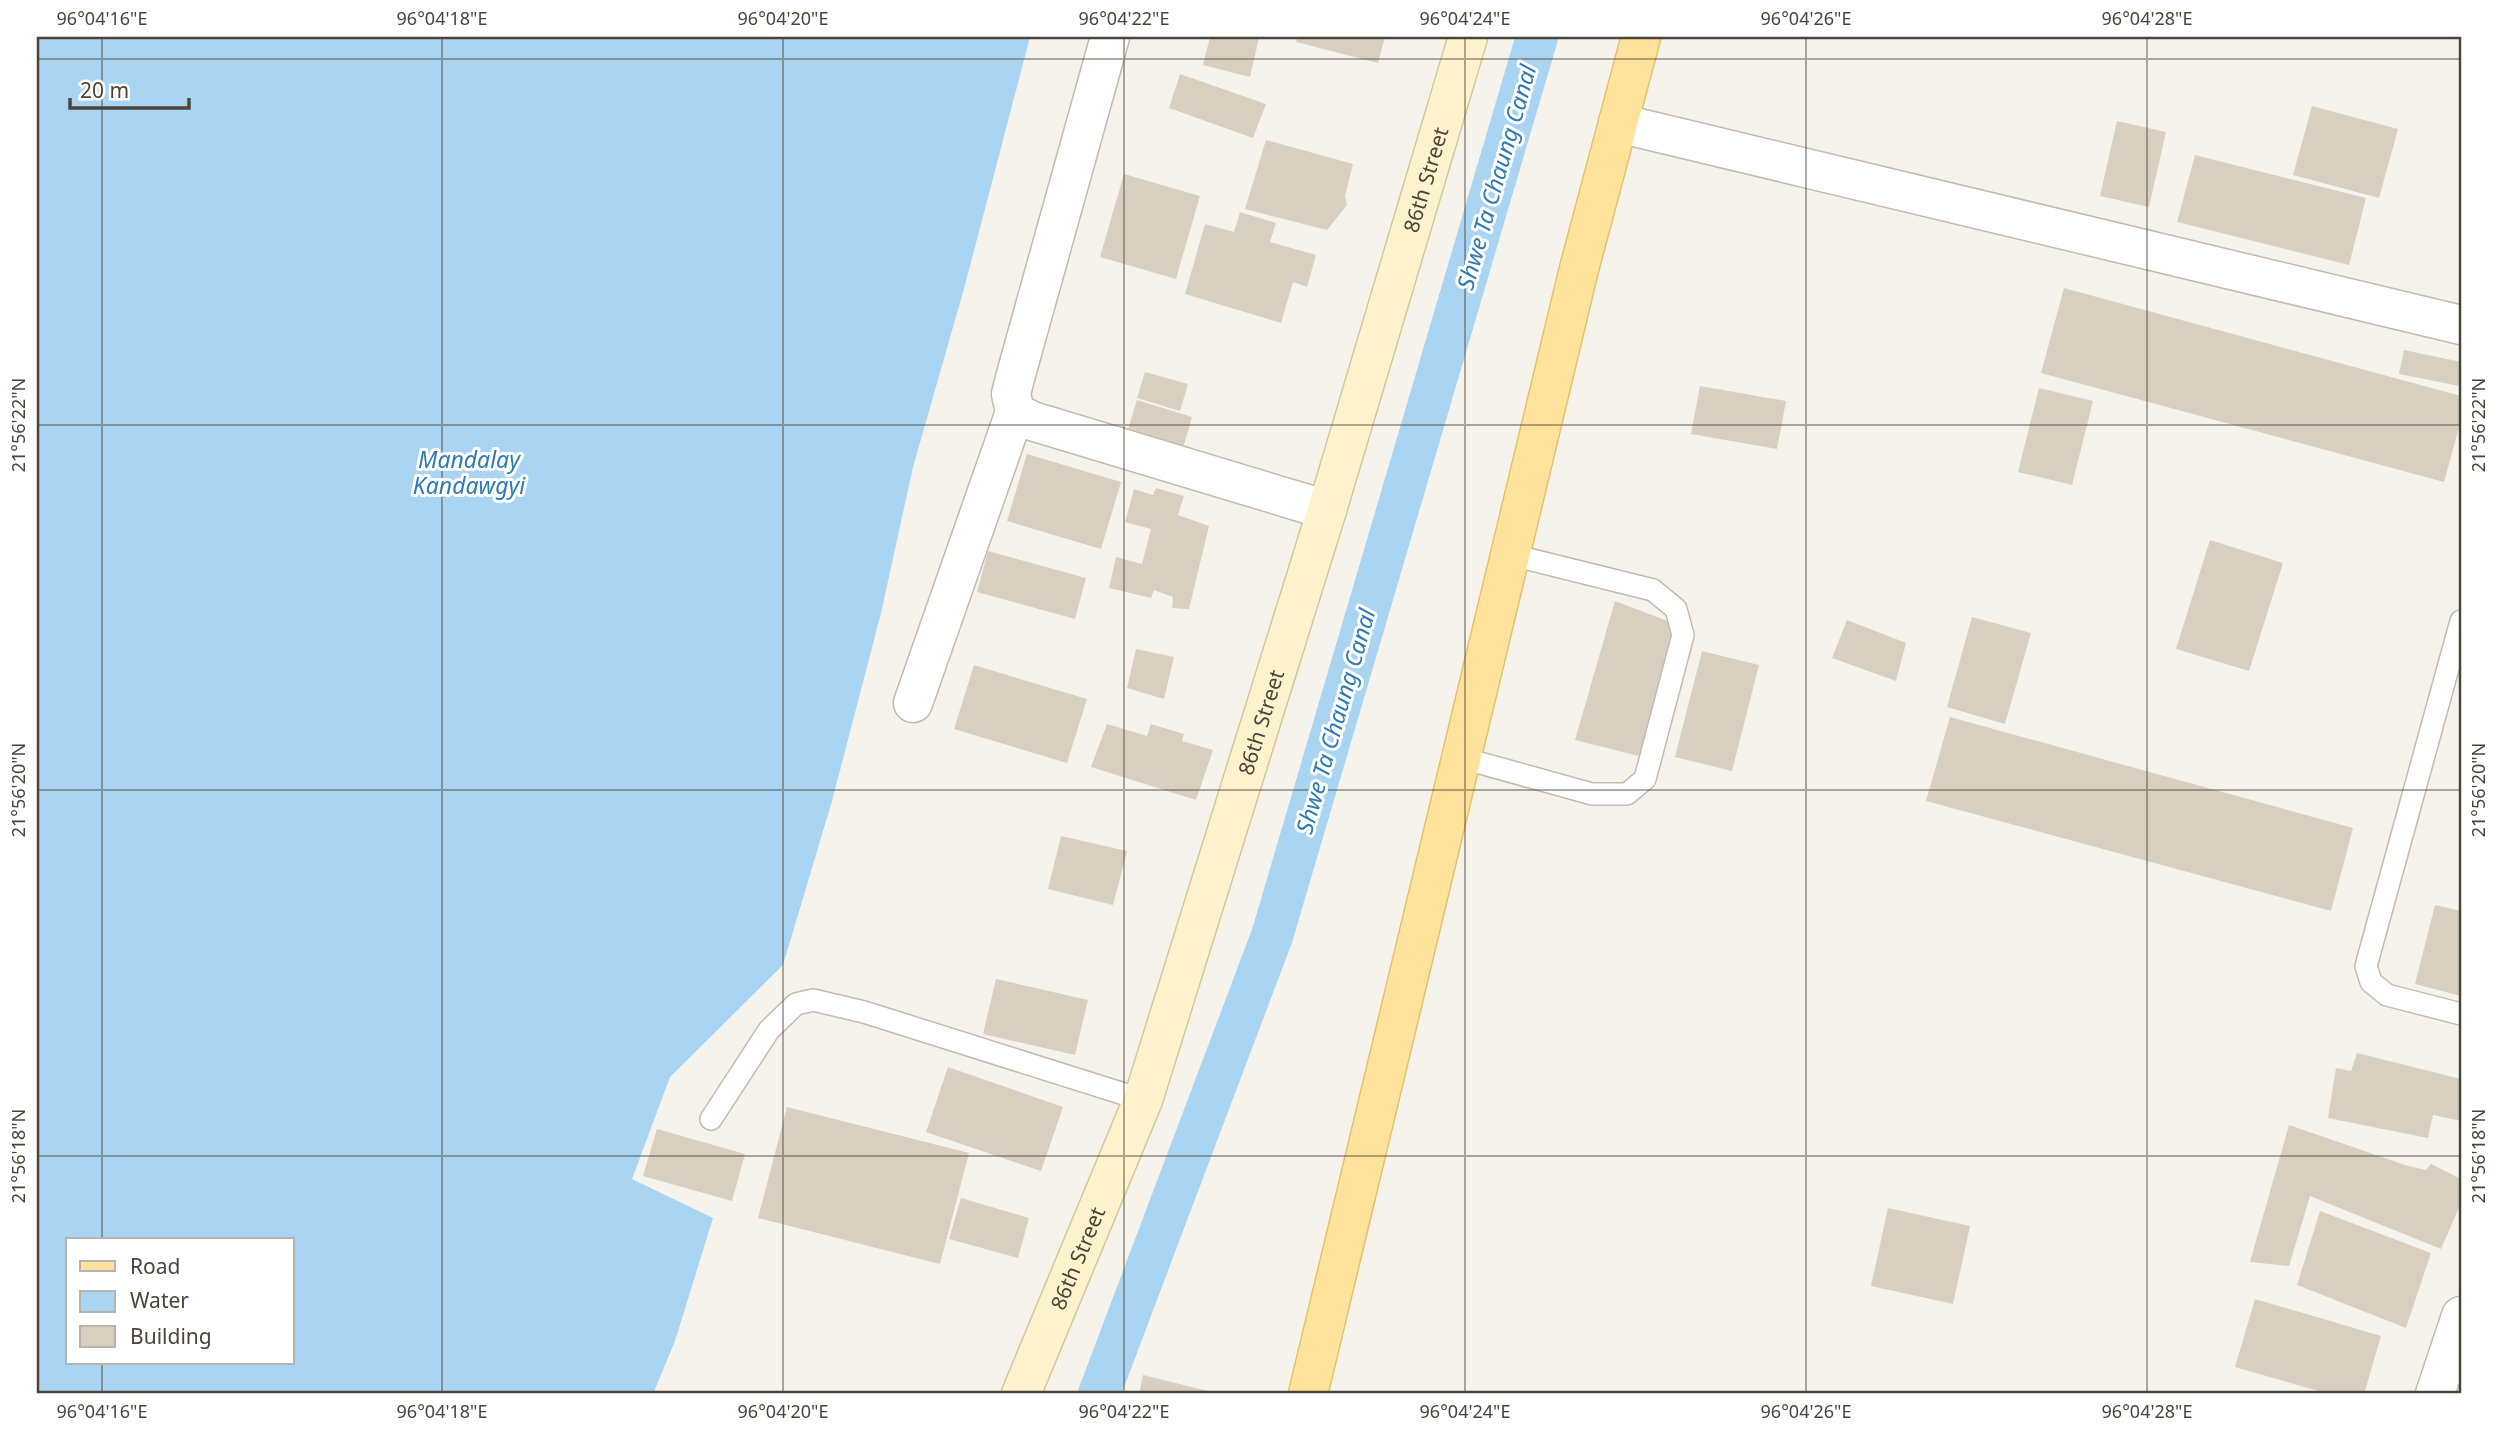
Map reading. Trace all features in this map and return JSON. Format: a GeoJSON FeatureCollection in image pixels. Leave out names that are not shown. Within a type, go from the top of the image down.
{"type":"FeatureCollection","features":[{"type":"Feature","properties":{"kind":"main road","name":"86th Street"},"geometry":{"type":"LineString","coordinates":[[1021,1394],[1143,1100],[1327,510],[1468,37]]}},
{"type":"Feature","properties":{"kind":"main road"},"geometry":{"type":"LineString","coordinates":[[1308,1394],[1579,269],[1641,37]]}},
{"type":"Feature","properties":{"kind":"street"},"geometry":{"type":"LineString","coordinates":[[913,703],[1015,412],[1012,394],[1015,378],[1110,37]]}},
{"type":"Feature","properties":{"kind":"street"},"geometry":{"type":"LineString","coordinates":[[1618,123],[2461,325]]}},
{"type":"Feature","properties":{"kind":"street"},"geometry":{"type":"LineString","coordinates":[[1015,412],[1032,421],[1327,510]]}},
{"type":"Feature","properties":{"kind":"street"},"geometry":{"type":"LineString","coordinates":[[2435,1394],[2461,1316]]}},
{"type":"Feature","properties":{"kind":"lane"},"geometry":{"type":"LineString","coordinates":[[1462,758],[1592,794],[1627,794],[1645,779],[1683,635],[1676,609],[1653,590],[1512,555]]}},
{"type":"Feature","properties":{"kind":"lane"},"geometry":{"type":"LineString","coordinates":[[2461,621],[2366,966],[2371,982],[2387,995],[2461,1014]]}},
{"type":"Feature","properties":{"kind":"lane"},"geometry":{"type":"LineString","coordinates":[[711,1119],[769,1030],[796,1004],[813,1000],[864,1012],[1143,1100]]}},
{"type":"Feature","properties":{"kind":"water","name":"Mandalay Kandawgyi"},"geometry":{"type":"Polygon","coordinates":[[[37,37],[1030,37],[965,285],[913,467],[881,613],[832,801],[783,965],[670,1077],[632,1179],[713,1218],[675,1341],[653,1394],[37,1394],[37,37]]]}},
{"type":"Feature","properties":{"kind":"building"},"geometry":{"type":"Polygon","coordinates":[[[1210,37],[1259,38],[1250,77],[1203,65],[1210,37]]]}},
{"type":"Feature","properties":{"kind":"building"},"geometry":{"type":"Polygon","coordinates":[[[1298,37],[1385,37],[1378,63],[1296,42],[1298,37]]]}},
{"type":"Feature","properties":{"kind":"building"},"geometry":{"type":"Polygon","coordinates":[[[1180,74],[1266,104],[1253,138],[1169,108],[1180,74]]]}},
{"type":"Feature","properties":{"kind":"building"},"geometry":{"type":"Polygon","coordinates":[[[2312,106],[2398,129],[2379,198],[2293,175],[2312,106]]]}},
{"type":"Feature","properties":{"kind":"building"},"geometry":{"type":"Polygon","coordinates":[[[2117,121],[2166,132],[2149,207],[2100,196],[2117,121]]]}},
{"type":"Feature","properties":{"kind":"building"},"geometry":{"type":"Polygon","coordinates":[[[1266,140],[1353,164],[1345,196],[1347,205],[1327,230],[1245,209],[1266,140]]]}},
{"type":"Feature","properties":{"kind":"building"},"geometry":{"type":"Polygon","coordinates":[[[2195,155],[2366,198],[2349,265],[2177,222],[2195,155]]]}},
{"type":"Feature","properties":{"kind":"building"},"geometry":{"type":"Polygon","coordinates":[[[1124,174],[1200,196],[1176,279],[1100,257],[1124,174]]]}},
{"type":"Feature","properties":{"kind":"building"},"geometry":{"type":"Polygon","coordinates":[[[1240,212],[1276,223],[1270,242],[1316,255],[1307,287],[1293,282],[1281,323],[1185,294],[1205,224],[1234,232],[1240,212]]]}},
{"type":"Feature","properties":{"kind":"building"},"geometry":{"type":"Polygon","coordinates":[[[2064,288],[2461,396],[2461,420],[2444,482],[2041,373],[2064,288]]]}},
{"type":"Feature","properties":{"kind":"building"},"geometry":{"type":"Polygon","coordinates":[[[2404,350],[2461,362],[2460,386],[2399,374],[2404,350]]]}},
{"type":"Feature","properties":{"kind":"building"},"geometry":{"type":"Polygon","coordinates":[[[1145,372],[1188,384],[1180,411],[1137,398],[1145,372]]]}},
{"type":"Feature","properties":{"kind":"building"},"geometry":{"type":"Polygon","coordinates":[[[1700,386],[1786,401],[1777,449],[1691,434],[1700,386]]]}},
{"type":"Feature","properties":{"kind":"building"},"geometry":{"type":"Polygon","coordinates":[[[2039,388],[2093,401],[2072,485],[2018,472],[2039,388]]]}},
{"type":"Feature","properties":{"kind":"building"},"geometry":{"type":"Polygon","coordinates":[[[1137,400],[1192,417],[1180,458],[1124,442],[1137,400]]]}},
{"type":"Feature","properties":{"kind":"building"},"geometry":{"type":"Polygon","coordinates":[[[1027,454],[1121,482],[1101,549],[1007,521],[1027,454]]]}},
{"type":"Feature","properties":{"kind":"building"},"geometry":{"type":"Polygon","coordinates":[[[1156,488],[1184,496],[1178,515],[1209,526],[1189,609],[1172,608],[1173,597],[1154,590],[1151,598],[1109,588],[1116,557],[1142,564],[1151,529],[1125,522],[1134,489],[1153,495],[1156,488]]]}},
{"type":"Feature","properties":{"kind":"building"},"geometry":{"type":"Polygon","coordinates":[[[2210,540],[2283,563],[2249,671],[2176,649],[2210,540]]]}},
{"type":"Feature","properties":{"kind":"building"},"geometry":{"type":"Polygon","coordinates":[[[988,551],[1086,578],[1075,619],[977,592],[988,551]]]}},
{"type":"Feature","properties":{"kind":"building"},"geometry":{"type":"Polygon","coordinates":[[[1615,601],[1678,625],[1643,757],[1575,740],[1615,601]]]}},
{"type":"Feature","properties":{"kind":"building"},"geometry":{"type":"Polygon","coordinates":[[[1972,617],[2031,633],[2005,724],[1947,707],[1972,617]]]}},
{"type":"Feature","properties":{"kind":"building"},"geometry":{"type":"Polygon","coordinates":[[[1847,620],[1906,643],[1896,681],[1832,658],[1847,620]]]}},
{"type":"Feature","properties":{"kind":"building"},"geometry":{"type":"Polygon","coordinates":[[[1136,649],[1174,657],[1164,699],[1127,688],[1136,649]]]}},
{"type":"Feature","properties":{"kind":"building"},"geometry":{"type":"Polygon","coordinates":[[[1702,651],[1759,665],[1732,771],[1675,757],[1702,651]]]}},
{"type":"Feature","properties":{"kind":"building"},"geometry":{"type":"Polygon","coordinates":[[[974,665],[1087,699],[1067,763],[954,729],[974,665]]]}},
{"type":"Feature","properties":{"kind":"building"},"geometry":{"type":"Polygon","coordinates":[[[1950,717],[2353,828],[2331,911],[1926,801],[1950,717]]]}},
{"type":"Feature","properties":{"kind":"building"},"geometry":{"type":"Polygon","coordinates":[[[1107,724],[1147,736],[1151,724],[1184,734],[1182,741],[1213,750],[1196,800],[1091,767],[1107,724]]]}},
{"type":"Feature","properties":{"kind":"building"},"geometry":{"type":"Polygon","coordinates":[[[1061,836],[1127,851],[1113,905],[1048,889],[1061,836]]]}},
{"type":"Feature","properties":{"kind":"building"},"geometry":{"type":"Polygon","coordinates":[[[2435,905],[2461,911],[2461,996],[2415,984],[2435,905]]]}},
{"type":"Feature","properties":{"kind":"building"},"geometry":{"type":"Polygon","coordinates":[[[996,979],[1088,1000],[1075,1055],[983,1034],[996,979]]]}},
{"type":"Feature","properties":{"kind":"building"},"geometry":{"type":"Polygon","coordinates":[[[2357,1053],[2461,1079],[2461,1121],[2433,1115],[2428,1138],[2328,1118],[2336,1068],[2351,1071],[2357,1053]]]}},
{"type":"Feature","properties":{"kind":"building"},"geometry":{"type":"Polygon","coordinates":[[[948,1067],[1063,1107],[1041,1171],[926,1132],[948,1067]]]}},
{"type":"Feature","properties":{"kind":"building"},"geometry":{"type":"Polygon","coordinates":[[[787,1107],[969,1153],[940,1264],[758,1218],[787,1107]]]}},
{"type":"Feature","properties":{"kind":"building"},"geometry":{"type":"Polygon","coordinates":[[[2289,1125],[2408,1166],[2426,1170],[2431,1164],[2461,1179],[2461,1203],[2441,1249],[2310,1196],[2289,1266],[2250,1262],[2289,1125]]]}},
{"type":"Feature","properties":{"kind":"building"},"geometry":{"type":"Polygon","coordinates":[[[657,1129],[745,1154],[732,1201],[643,1176],[657,1129]]]}},
{"type":"Feature","properties":{"kind":"building"},"geometry":{"type":"Polygon","coordinates":[[[961,1198],[1029,1218],[1018,1258],[949,1239],[961,1198]]]}},
{"type":"Feature","properties":{"kind":"building"},"geometry":{"type":"Polygon","coordinates":[[[1888,1208],[1970,1226],[1953,1304],[1871,1286],[1888,1208]]]}},
{"type":"Feature","properties":{"kind":"building"},"geometry":{"type":"Polygon","coordinates":[[[2320,1211],[2431,1253],[2406,1328],[2297,1285],[2320,1211]]]}},
{"type":"Feature","properties":{"kind":"building"},"geometry":{"type":"Polygon","coordinates":[[[2255,1299],[2381,1336],[2364,1394],[2329,1394],[2235,1367],[2255,1299]]]}},
{"type":"Feature","properties":{"kind":"building"},"geometry":{"type":"Polygon","coordinates":[[[1143,1375],[1216,1393],[1216,1394],[1139,1394],[1143,1375]]]}},
{"type":"Feature","properties":{"kind":"waterway","name":"Shwe Ta Chaung Canal"},"geometry":{"type":"LineString","coordinates":[[1099,1394],[1272,936],[1537,37]]}}]}
